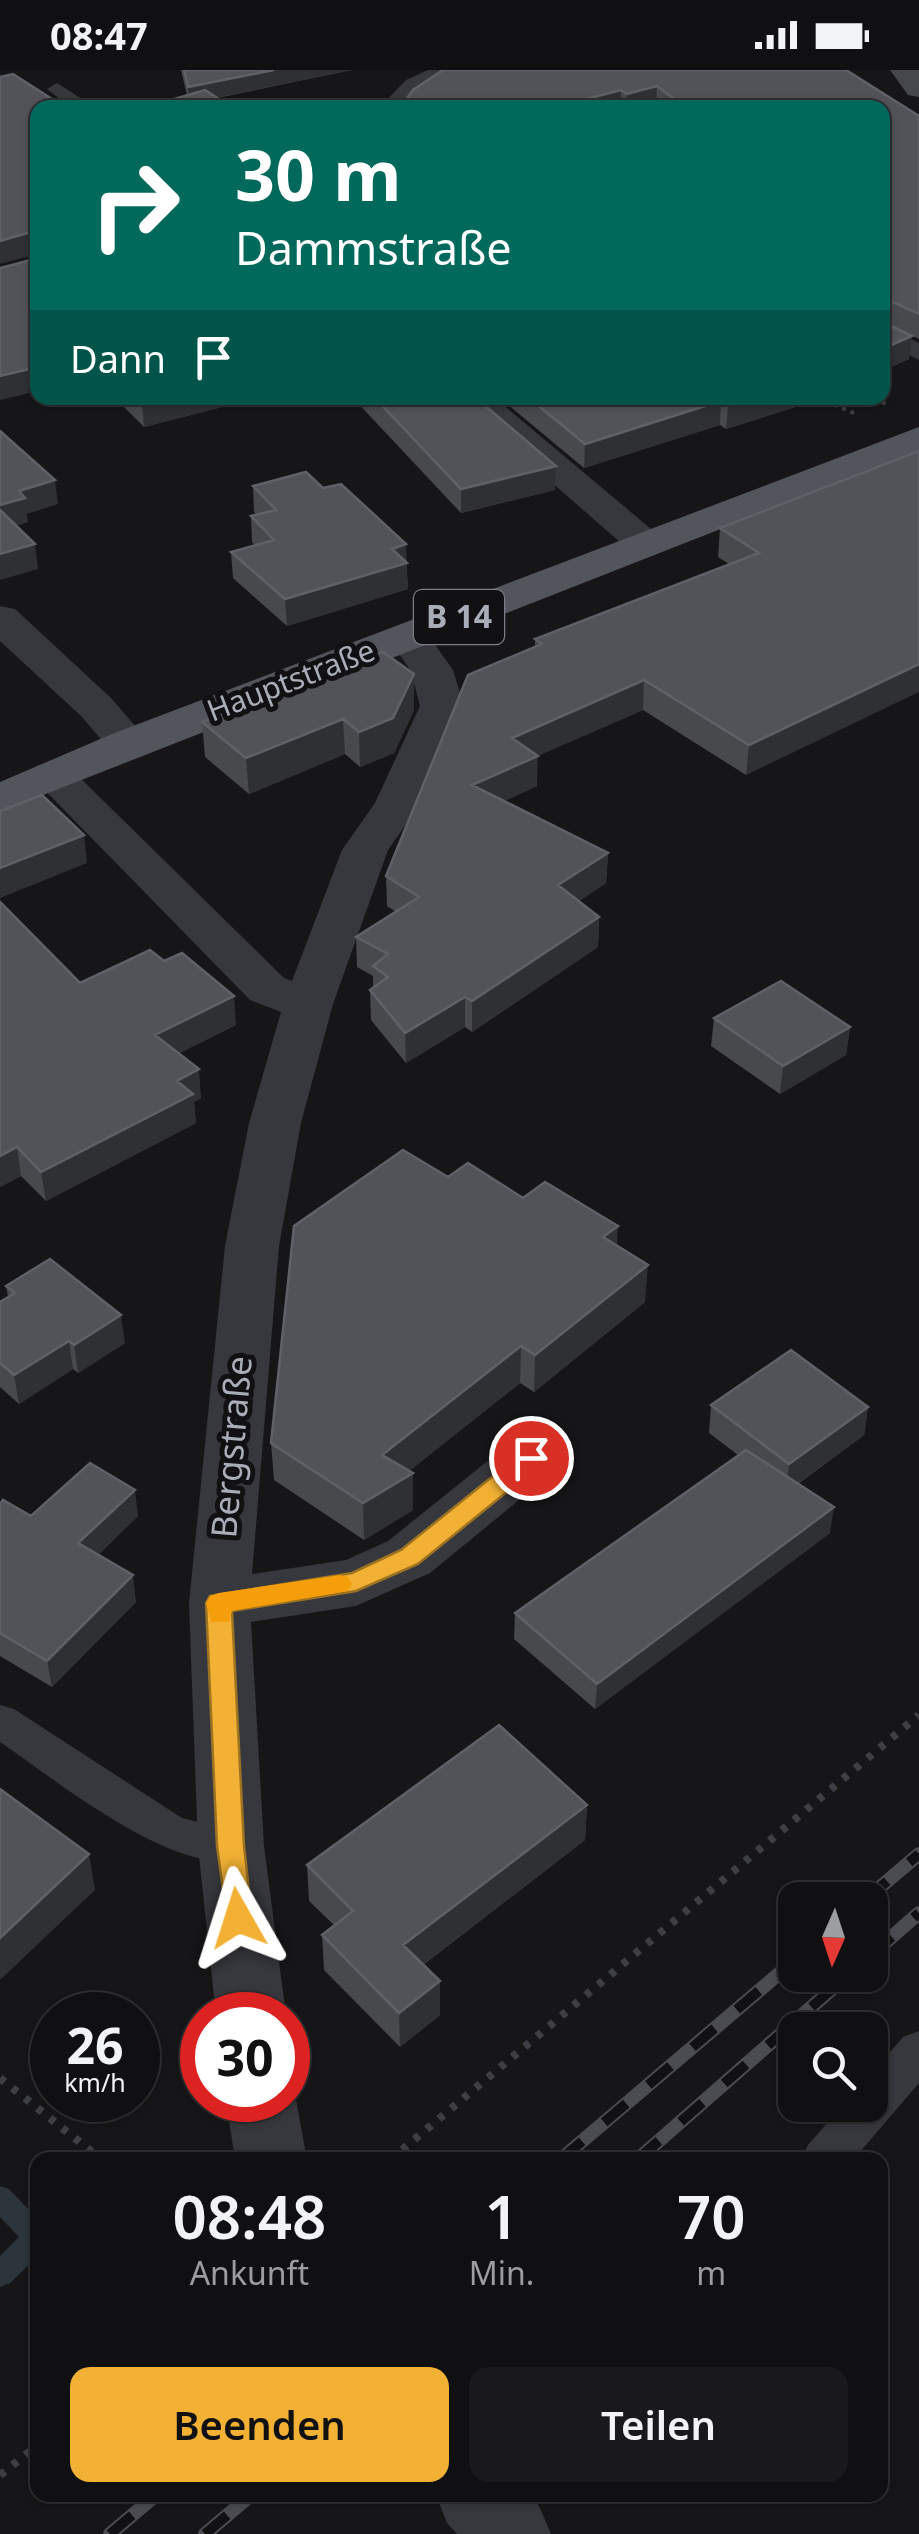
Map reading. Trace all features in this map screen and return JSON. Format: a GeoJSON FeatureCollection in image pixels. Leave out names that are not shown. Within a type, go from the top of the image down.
{"type":"FeatureCollection","features":[{"type":"Feature","properties":{"kind":"main road"},"geometry":{"type":"LineString","coordinates":[[905,70],[919,88]]}},
{"type":"Feature","properties":{"kind":"main road","name":"Hauptstraße"},"geometry":{"type":"LineString","coordinates":[[0,798],[128,743],[408,637],[643,542],[911,448]]}},
{"type":"Feature","properties":{"kind":"street"},"geometry":{"type":"LineString","coordinates":[[403,100],[417,87],[452,70]]}},
{"type":"Feature","properties":{"kind":"street"},"geometry":{"type":"LineString","coordinates":[[480,405],[643,542]]}},
{"type":"Feature","properties":{"kind":"street"},"geometry":{"type":"LineString","coordinates":[[0,618],[96,707],[128,743]]}},
{"type":"Feature","properties":{"kind":"street","name":"Bergstraße"},"geometry":{"type":"LineString","coordinates":[[248,1992],[230,1846],[219,1603],[252,1246],[275,1123],[308,1004],[366,850],[397,804],[442,706],[432,670],[408,637]]}},
{"type":"Feature","properties":{"kind":"street"},"geometry":{"type":"LineString","coordinates":[[52,775],[267,989],[308,1004]]}},
{"type":"Feature","properties":{"kind":"street"},"geometry":{"type":"LineString","coordinates":[[219,1603],[356,1582],[410,1557],[531,1458]]}},
{"type":"Feature","properties":{"kind":"street"},"geometry":{"type":"LineString","coordinates":[[264,2122],[270,2152]]}},
{"type":"Feature","properties":{"kind":"lane"},"geometry":{"type":"LineString","coordinates":[[57,89],[74,100]]}},
{"type":"Feature","properties":{"kind":"lane"},"geometry":{"type":"LineString","coordinates":[[890,337],[919,353]]}},
{"type":"Feature","properties":{"kind":"lane"},"geometry":{"type":"LineString","coordinates":[[0,1721],[172,1834],[230,1846]]}},
{"type":"Feature","properties":{"kind":"lane"},"geometry":{"type":"LineString","coordinates":[[831,2152],[919,2051]]}},
{"type":"Feature","properties":{"kind":"path"},"geometry":{"type":"LineString","coordinates":[[835,405],[856,414]]}},
{"type":"Feature","properties":{"kind":"path"},"geometry":{"type":"LineString","coordinates":[[400,2152],[919,1716]]}},
{"type":"Feature","properties":{"kind":"path"},"geometry":{"type":"LineString","coordinates":[[0,2078],[92,2152]]}},
{"type":"Feature","properties":{"kind":"path"},"geometry":{"type":"LineString","coordinates":[[0,2475],[30,2452]]}},
{"type":"Feature","properties":{"kind":"building"},"geometry":{"type":"Polygon","coordinates":[[[184,70],[274,70],[188,87],[184,70]]]}},
{"type":"Feature","properties":{"kind":"building"},"geometry":{"type":"Polygon","coordinates":[[[443,70],[846,70],[919,116],[919,314],[890,301],[890,100],[675,100],[657,86],[583,100],[406,100],[413,90],[443,70]]]}},
{"type":"Feature","properties":{"kind":"building"},"geometry":{"type":"Polygon","coordinates":[[[13,74],[54,100],[30,100],[30,232],[0,241],[0,77],[13,74]]]}},
{"type":"Feature","properties":{"kind":"building"},"geometry":{"type":"Polygon","coordinates":[[[205,90],[221,100],[171,100],[205,90]]]}},
{"type":"Feature","properties":{"kind":"building"},"geometry":{"type":"Polygon","coordinates":[[[30,260],[30,369],[0,376],[0,268],[30,260]]]}},
{"type":"Feature","properties":{"kind":"building"},"geometry":{"type":"Polygon","coordinates":[[[890,325],[912,336],[890,346],[890,325]]]}},
{"type":"Feature","properties":{"kind":"building"},"geometry":{"type":"Polygon","coordinates":[[[382,405],[484,405],[556,466],[461,489],[382,405]]]}},
{"type":"Feature","properties":{"kind":"building"},"geometry":{"type":"Polygon","coordinates":[[[538,405],[708,405],[585,444],[538,405]]]}},
{"type":"Feature","properties":{"kind":"building"},"geometry":{"type":"Polygon","coordinates":[[[0,431],[55,480],[19,491],[25,498],[0,505],[0,431]]]}},
{"type":"Feature","properties":{"kind":"building"},"geometry":{"type":"Polygon","coordinates":[[[919,451],[919,664],[749,745],[644,680],[512,738],[538,756],[472,785],[608,853],[558,885],[599,917],[472,1001],[465,997],[405,1033],[370,990],[388,977],[373,966],[388,954],[356,937],[419,897],[386,876],[468,675],[542,644],[535,639],[759,553],[720,528],[919,451]]]}},
{"type":"Feature","properties":{"kind":"building"},"geometry":{"type":"Polygon","coordinates":[[[306,472],[323,488],[341,484],[406,544],[392,549],[407,563],[285,599],[231,552],[274,540],[251,516],[276,510],[253,486],[306,472]]]}},
{"type":"Feature","properties":{"kind":"building"},"geometry":{"type":"Polygon","coordinates":[[[0,510],[35,544],[0,554],[0,510]]]}},
{"type":"Feature","properties":{"kind":"building"},"geometry":{"type":"Polygon","coordinates":[[[383,652],[414,674],[393,718],[359,732],[343,719],[246,758],[202,722],[383,652]]]}},
{"type":"Feature","properties":{"kind":"building"},"geometry":{"type":"Polygon","coordinates":[[[42,795],[84,835],[0,868],[0,811],[42,795]]]}},
{"type":"Feature","properties":{"kind":"building"},"geometry":{"type":"Polygon","coordinates":[[[0,902],[80,983],[150,950],[164,961],[182,953],[234,996],[155,1035],[199,1069],[177,1081],[193,1094],[41,1172],[17,1147],[0,1156],[0,902]]]}},
{"type":"Feature","properties":{"kind":"building"},"geometry":{"type":"Polygon","coordinates":[[[781,981],[850,1027],[783,1066],[714,1018],[781,981]]]}},
{"type":"Feature","properties":{"kind":"building"},"geometry":{"type":"Polygon","coordinates":[[[403,1150],[448,1177],[468,1163],[523,1198],[545,1182],[618,1226],[603,1237],[648,1265],[535,1355],[521,1346],[382,1455],[413,1473],[363,1503],[271,1443],[294,1226],[403,1150]]]}},
{"type":"Feature","properties":{"kind":"building"},"geometry":{"type":"Polygon","coordinates":[[[50,1259],[121,1315],[74,1345],[69,1341],[14,1375],[0,1363],[0,1302],[15,1293],[6,1286],[50,1259]]]}},
{"type":"Feature","properties":{"kind":"building"},"geometry":{"type":"Polygon","coordinates":[[[791,1350],[868,1407],[789,1464],[711,1405],[791,1350]]]}},
{"type":"Feature","properties":{"kind":"building"},"geometry":{"type":"Polygon","coordinates":[[[746,1450],[834,1507],[597,1684],[515,1613],[746,1450]]]}},
{"type":"Feature","properties":{"kind":"building"},"geometry":{"type":"Polygon","coordinates":[[[90,1463],[135,1490],[78,1543],[133,1575],[47,1661],[0,1633],[0,1504],[3,1500],[31,1516],[90,1463]]]}},
{"type":"Feature","properties":{"kind":"building"},"geometry":{"type":"Polygon","coordinates":[[[499,1725],[587,1805],[403,1945],[440,1981],[399,2013],[322,1935],[353,1911],[307,1865],[499,1725]]]}},
{"type":"Feature","properties":{"kind":"building"},"geometry":{"type":"Polygon","coordinates":[[[0,1789],[89,1854],[0,1938],[0,1789]]]}},
{"type":"Feature","properties":{"kind":"waterway"},"geometry":{"type":"LineString","coordinates":[[0,2198],[30,2230]]}},
{"type":"Feature","properties":{"kind":"waterway"},"geometry":{"type":"LineString","coordinates":[[0,2274],[30,2245]]}},
{"type":"Feature","properties":{"kind":"railway"},"geometry":{"type":"LineString","coordinates":[[886,1882],[919,1854]]}},
{"type":"Feature","properties":{"kind":"railway"},"geometry":{"type":"LineString","coordinates":[[888,1940],[919,1913]]}},
{"type":"Feature","properties":{"kind":"railway"},"geometry":{"type":"LineString","coordinates":[[569,2152],[778,1974]]}},
{"type":"Feature","properties":{"kind":"railway"},"geometry":{"type":"LineString","coordinates":[[646,2152],[829,1992]]}},
{"type":"Feature","properties":{"kind":"railway"},"geometry":{"type":"LineString","coordinates":[[110,2534],[148,2502]]}},
{"type":"Feature","properties":{"kind":"railway"},"geometry":{"type":"LineString","coordinates":[[205,2534],[243,2502]]}},
{"type":"Feature","properties":{"kind":"slow traffic"},"geometry":{"type":"LineString","coordinates":[[220,1615],[219,1603],[340,1584]]}},
{"type":"Feature","properties":{"kind":"route"},"geometry":{"type":"LineString","coordinates":[[238,1918],[230,1846],[219,1603],[356,1582],[410,1557],[531,1458]]}}]}
